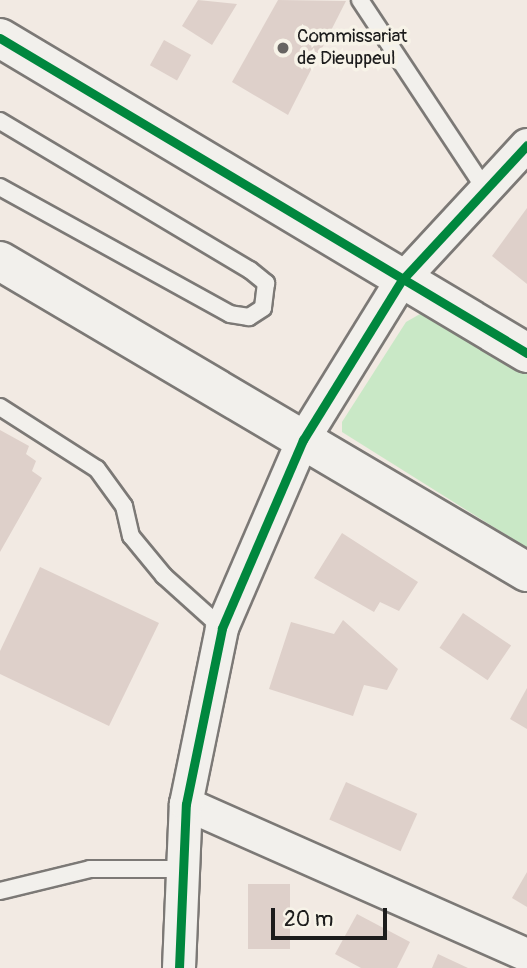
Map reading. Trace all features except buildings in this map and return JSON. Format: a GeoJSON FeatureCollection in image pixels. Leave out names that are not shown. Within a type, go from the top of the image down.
{"type":"FeatureCollection","features":[{"type":"Feature","properties":{"kind":"street"},"geometry":{"type":"LineString","coordinates":[[0,38],[527,354]]}},
{"type":"Feature","properties":{"kind":"street"},"geometry":{"type":"LineString","coordinates":[[179,968],[181,869],[186,804],[222,628],[303,440],[402,280],[527,145]]}},
{"type":"Feature","properties":{"kind":"street"},"geometry":{"type":"LineString","coordinates":[[0,261],[527,572]]}},
{"type":"Feature","properties":{"kind":"street"},"geometry":{"type":"LineString","coordinates":[[186,804],[527,955]]}},
{"type":"Feature","properties":{"kind":"lane"},"geometry":{"type":"LineString","coordinates":[[360,0],[485,188]]}},
{"type":"Feature","properties":{"kind":"lane"},"geometry":{"type":"LineString","coordinates":[[0,121],[250,270],[267,283],[263,308],[249,317],[230,314],[0,187]]}},
{"type":"Feature","properties":{"kind":"lane"},"geometry":{"type":"LineString","coordinates":[[0,407],[97,470],[124,506],[131,536],[164,576],[222,628]]}},
{"type":"Feature","properties":{"kind":"lane"},"geometry":{"type":"LineString","coordinates":[[0,891],[90,869],[181,869]]}},
{"type":"Feature","properties":{"kind":"green space"},"geometry":{"type":"Polygon","coordinates":[[[420,314],[435,315],[527,371],[527,548],[342,432],[342,422],[406,322],[420,314]]]}},
{"type":"Feature","properties":{"kind":"cycle path"},"geometry":{"type":"LineString","coordinates":[[0,38],[527,353]]}},
{"type":"Feature","properties":{"kind":"cycle path"},"geometry":{"type":"LineString","coordinates":[[179,968],[186,804],[222,628],[303,440],[402,280],[527,145]]}},
{"type":"Feature","properties":{"kind":"place","name":"Commissariat de Dieuppeul"},"geometry":{"type":"Point","coordinates":[283,48]}}]}
